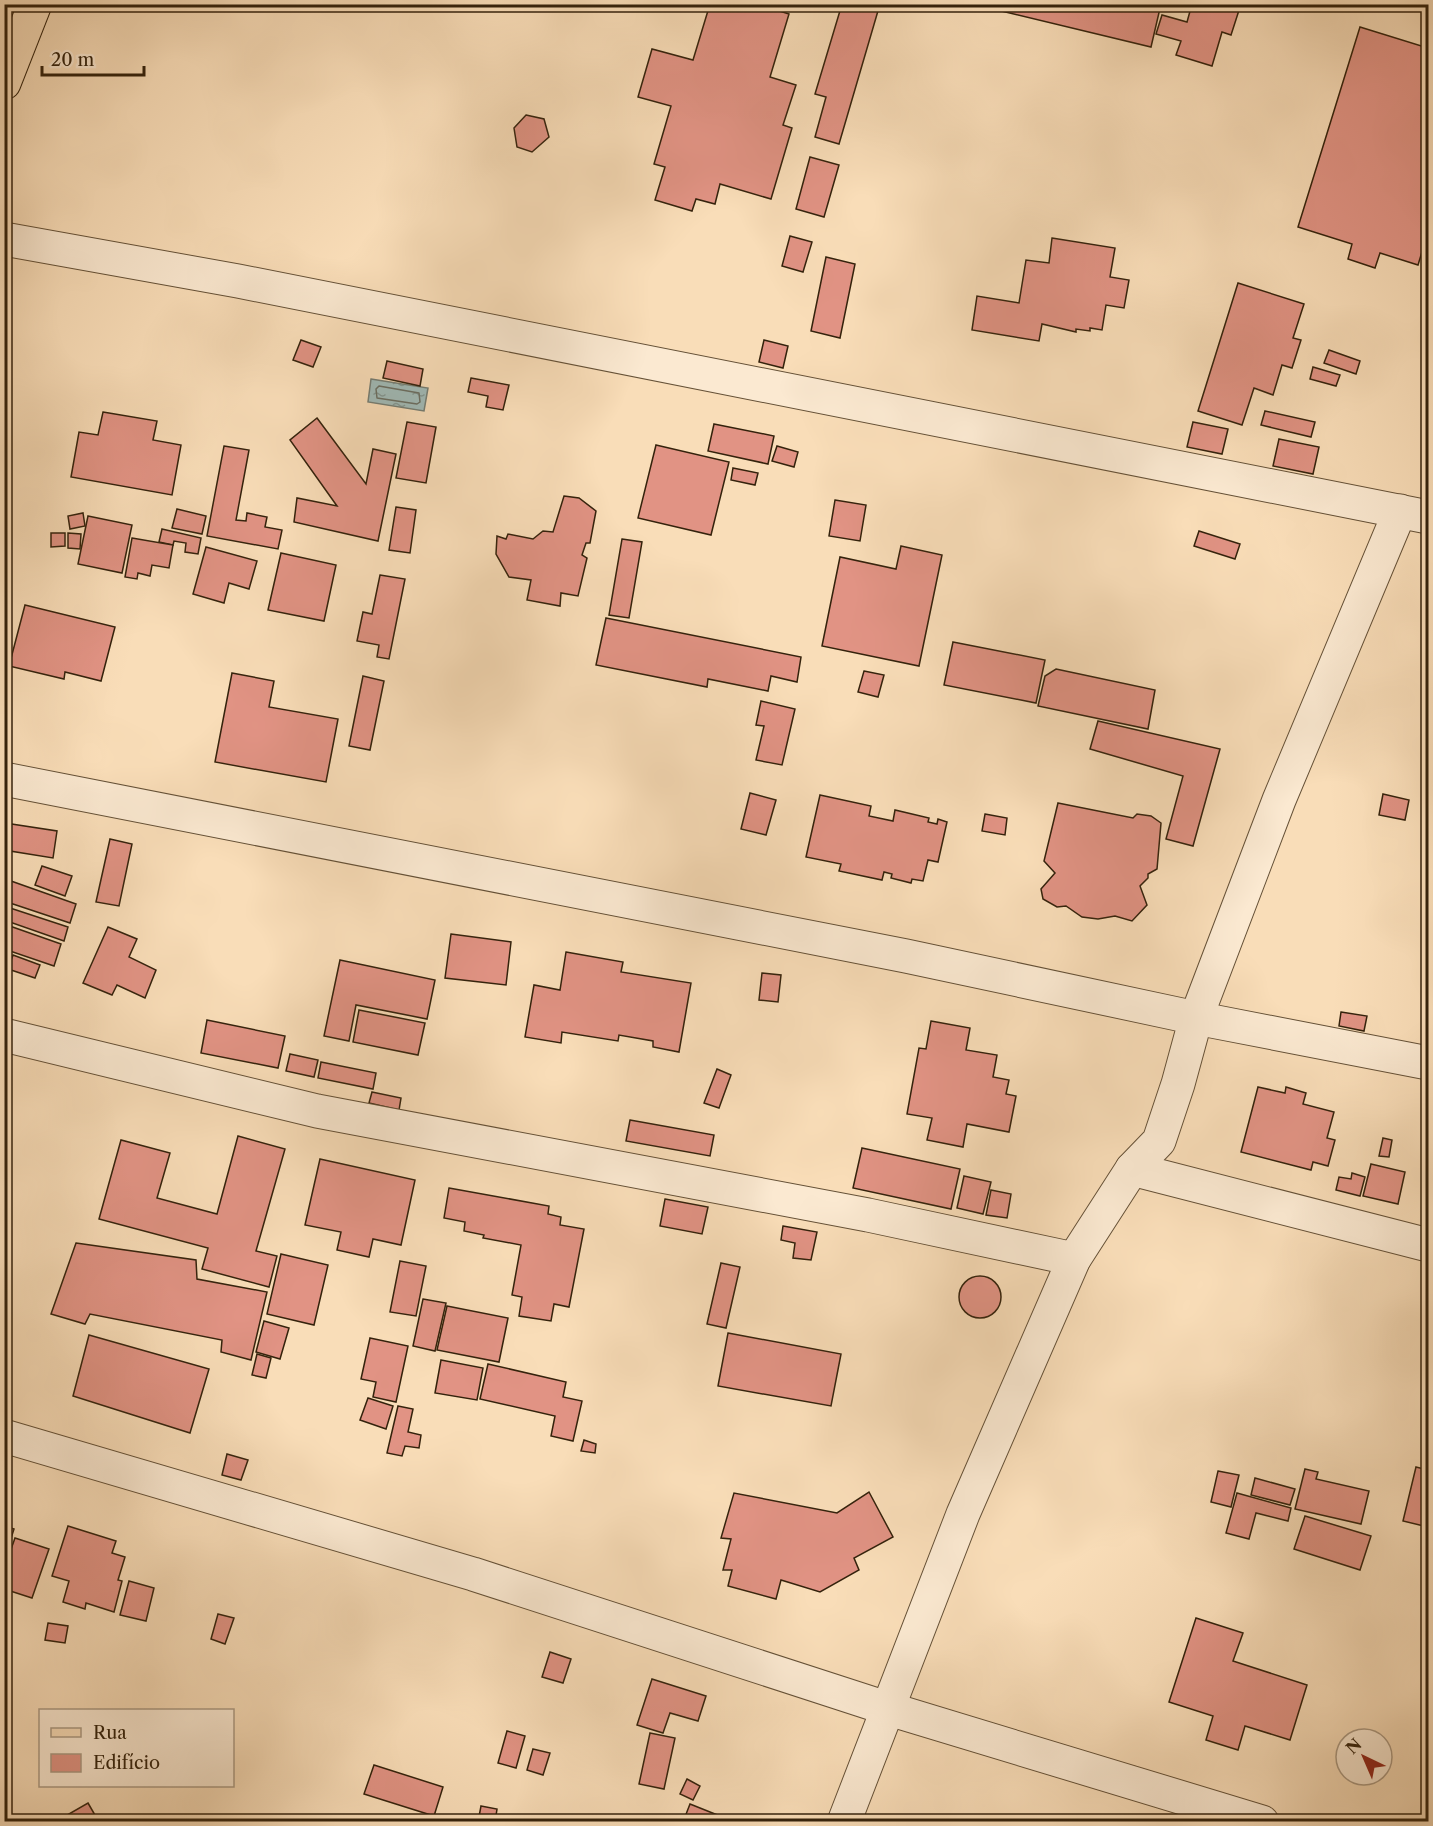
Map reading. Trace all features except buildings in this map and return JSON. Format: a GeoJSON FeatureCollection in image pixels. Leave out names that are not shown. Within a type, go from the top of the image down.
{"type":"FeatureCollection","features":[{"type":"Feature","properties":{"kind":"main road"},"geometry":{"type":"LineString","coordinates":[[4,83],[35,4]]}},
{"type":"Feature","properties":{"kind":"street"},"geometry":{"type":"LineString","coordinates":[[4,239],[238,281],[1414,514],[1279,800],[1196,1018],[1159,1141],[1132,1169],[1074,1259],[963,1514],[844,1821]]}},
{"type":"Feature","properties":{"kind":"street"},"geometry":{"type":"LineString","coordinates":[[4,778],[906,956],[1196,1018],[1428,1063]]}},
{"type":"Feature","properties":{"kind":"street"},"geometry":{"type":"LineString","coordinates":[[4,1035],[317,1111],[868,1215],[1074,1259]]}},
{"type":"Feature","properties":{"kind":"street"},"geometry":{"type":"LineString","coordinates":[[1132,1169],[1428,1245]]}},
{"type":"Feature","properties":{"kind":"street"},"geometry":{"type":"LineString","coordinates":[[4,1436],[473,1574],[886,1708],[1262,1821]]}},
{"type":"Feature","properties":{"kind":"water"},"geometry":{"type":"Polygon","coordinates":[[[371,379],[428,388],[424,411],[368,402],[371,379]]]}}]}
